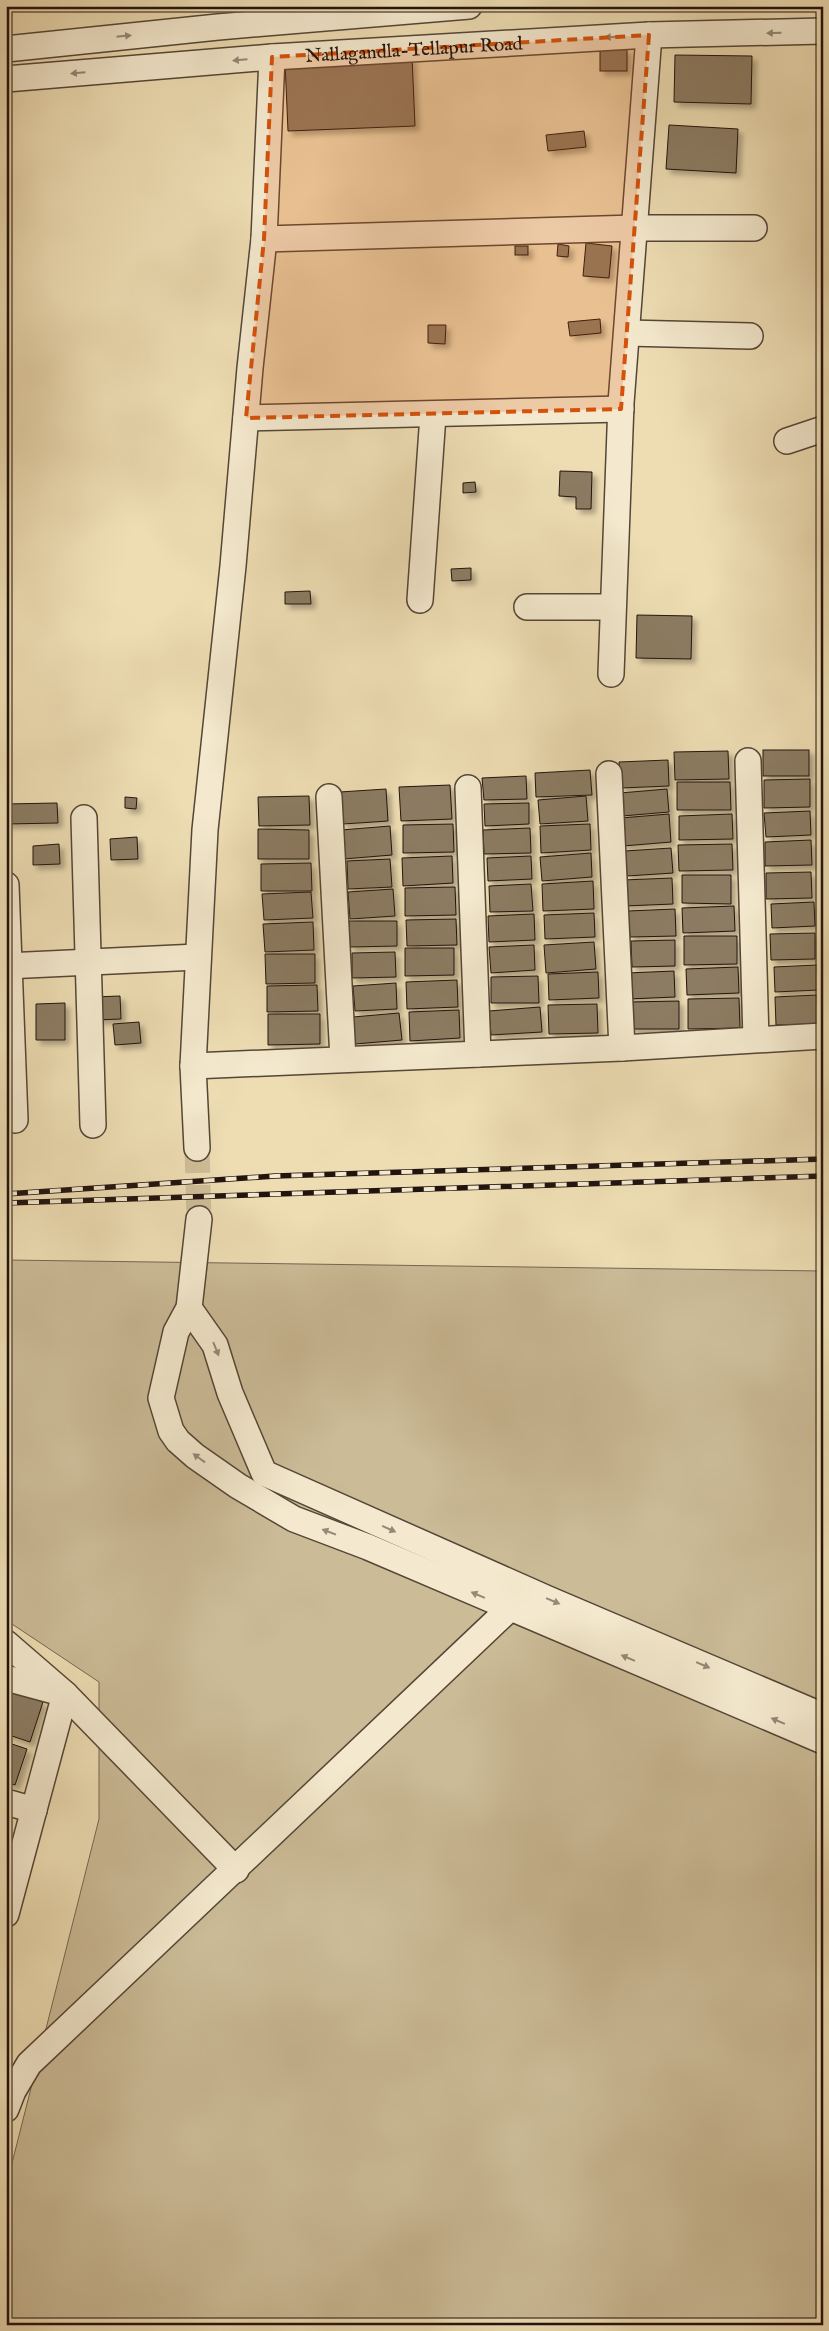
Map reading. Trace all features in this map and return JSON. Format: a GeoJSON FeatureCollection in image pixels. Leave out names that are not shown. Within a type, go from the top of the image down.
{"type":"FeatureCollection","features":[{"type":"Feature","properties":{"kind":"street","name":"Nallagandla-Tellapur Road"},"geometry":{"type":"LineString","coordinates":[[6,48],[227,26],[469,6]]}},
{"type":"Feature","properties":{"kind":"street","name":"Nallagandla-Tellapur Road"},"geometry":{"type":"LineString","coordinates":[[6,79],[272,57],[649,35],[823,31]]}},
{"type":"Feature","properties":{"kind":"street"},"geometry":{"type":"LineString","coordinates":[[611,674],[621,409],[649,35]]}},
{"type":"Feature","properties":{"kind":"street"},"geometry":{"type":"LineString","coordinates":[[197,1148],[193,1066],[197,957],[205,830],[234,566],[250,368],[264,239],[272,57]]}},
{"type":"Feature","properties":{"kind":"street"},"geometry":{"type":"LineString","coordinates":[[264,239],[635,228],[754,228]]}},
{"type":"Feature","properties":{"kind":"street"},"geometry":{"type":"LineString","coordinates":[[627,332],[750,336]]}},
{"type":"Feature","properties":{"kind":"street"},"geometry":{"type":"LineString","coordinates":[[246,418],[621,409]]}},
{"type":"Feature","properties":{"kind":"street"},"geometry":{"type":"LineString","coordinates":[[420,600],[433,415]]}},
{"type":"Feature","properties":{"kind":"street"},"geometry":{"type":"LineString","coordinates":[[787,441],[823,429]]}},
{"type":"Feature","properties":{"kind":"street"},"geometry":{"type":"LineString","coordinates":[[527,607],[613,607]]}},
{"type":"Feature","properties":{"kind":"street"},"geometry":{"type":"LineString","coordinates":[[748,761],[756,1039]]}},
{"type":"Feature","properties":{"kind":"street"},"geometry":{"type":"LineString","coordinates":[[609,774],[622,1048]]}},
{"type":"Feature","properties":{"kind":"street"},"geometry":{"type":"LineString","coordinates":[[468,788],[478,1054]]}},
{"type":"Feature","properties":{"kind":"street"},"geometry":{"type":"LineString","coordinates":[[328,798],[343,1059]]}},
{"type":"Feature","properties":{"kind":"street"},"geometry":{"type":"LineString","coordinates":[[84,818],[93,1126]]}},
{"type":"Feature","properties":{"kind":"street"},"geometry":{"type":"LineString","coordinates":[[6,885],[16,1120]]}},
{"type":"Feature","properties":{"kind":"street"},"geometry":{"type":"LineString","coordinates":[[8,966],[197,957]]}},
{"type":"Feature","properties":{"kind":"street"},"geometry":{"type":"LineString","coordinates":[[193,1066],[622,1048],[823,1036]]}},
{"type":"Feature","properties":{"kind":"street"},"geometry":{"type":"LineString","coordinates":[[199,1219],[189,1308],[176,1332],[161,1398],[166,1418],[178,1441],[195,1456],[238,1486],[294,1519],[368,1547],[509,1609],[823,1741]]}},
{"type":"Feature","properties":{"kind":"street"},"geometry":{"type":"LineString","coordinates":[[189,1308],[215,1345],[230,1393],[264,1473],[524,1588],[823,1716]]}},
{"type":"Feature","properties":{"kind":"street"},"geometry":{"type":"LineString","coordinates":[[238,1486],[264,1473]]}},
{"type":"Feature","properties":{"kind":"street"},"geometry":{"type":"LineString","coordinates":[[6,2109],[13,2091],[29,2064],[236,1870],[343,1764],[509,1609],[524,1588]]}},
{"type":"Feature","properties":{"kind":"street"},"geometry":{"type":"LineString","coordinates":[[6,1643],[65,1694],[236,1870]]}},
{"type":"Feature","properties":{"kind":"street"},"geometry":{"type":"LineString","coordinates":[[6,1678],[65,1694]]}},
{"type":"Feature","properties":{"kind":"street"},"geometry":{"type":"LineString","coordinates":[[6,1914],[65,1694]]}},
{"type":"Feature","properties":{"kind":"street"},"geometry":{"type":"LineString","coordinates":[[6,1802],[34,1810]]}},
{"type":"Feature","properties":{"kind":"highlighted area"},"geometry":{"type":"Polygon","coordinates":[[[649,35],[621,409],[246,418],[264,239],[272,57],[649,35]]]}},
{"type":"Feature","properties":{"kind":"shaded area"},"geometry":{"type":"Polygon","coordinates":[[[6,1260],[823,1271],[823,2325],[6,2325],[6,2187],[99,1819],[99,1682],[6,1620],[6,1260]]]}},
{"type":"Feature","properties":{"kind":"building"},"geometry":{"type":"Polygon","coordinates":[[[600,49],[627,49],[627,71],[600,71],[600,49]]]}},
{"type":"Feature","properties":{"kind":"building"},"geometry":{"type":"Polygon","coordinates":[[[675,55],[752,56],[751,104],[674,102],[675,55]]]}},
{"type":"Feature","properties":{"kind":"building"},"geometry":{"type":"Polygon","coordinates":[[[412,57],[415,126],[288,131],[285,62],[412,57]]]}},
{"type":"Feature","properties":{"kind":"building"},"geometry":{"type":"Polygon","coordinates":[[[669,125],[738,129],[736,173],[666,169],[669,125]]]}},
{"type":"Feature","properties":{"kind":"building"},"geometry":{"type":"Polygon","coordinates":[[[584,131],[586,147],[548,151],[546,135],[584,131]]]}},
{"type":"Feature","properties":{"kind":"building"},"geometry":{"type":"Polygon","coordinates":[[[586,243],[612,246],[609,278],[583,276],[586,243]]]}},
{"type":"Feature","properties":{"kind":"building"},"geometry":{"type":"Polygon","coordinates":[[[558,244],[569,246],[568,257],[557,256],[558,244]]]}},
{"type":"Feature","properties":{"kind":"building"},"geometry":{"type":"Polygon","coordinates":[[[515,246],[528,246],[528,255],[515,255],[515,246]]]}},
{"type":"Feature","properties":{"kind":"building"},"geometry":{"type":"Polygon","coordinates":[[[600,319],[601,333],[570,336],[568,322],[600,319]]]}},
{"type":"Feature","properties":{"kind":"building"},"geometry":{"type":"Polygon","coordinates":[[[428,325],[446,325],[445,344],[428,343],[428,325]]]}},
{"type":"Feature","properties":{"kind":"building"},"geometry":{"type":"Polygon","coordinates":[[[560,471],[592,472],[591,509],[576,509],[576,497],[559,496],[560,471]]]}},
{"type":"Feature","properties":{"kind":"building"},"geometry":{"type":"Polygon","coordinates":[[[475,482],[476,492],[463,493],[463,483],[475,482]]]}},
{"type":"Feature","properties":{"kind":"building"},"geometry":{"type":"Polygon","coordinates":[[[471,568],[471,580],[452,581],[451,569],[471,568]]]}},
{"type":"Feature","properties":{"kind":"building"},"geometry":{"type":"Polygon","coordinates":[[[310,591],[311,604],[285,604],[285,592],[310,591]]]}},
{"type":"Feature","properties":{"kind":"building"},"geometry":{"type":"Polygon","coordinates":[[[637,615],[692,616],[691,659],[636,658],[637,615]]]}},
{"type":"Feature","properties":{"kind":"building"},"geometry":{"type":"Polygon","coordinates":[[[819,749],[823,749],[823,774],[819,774],[819,749]]]}},
{"type":"Feature","properties":{"kind":"building"},"geometry":{"type":"Polygon","coordinates":[[[763,750],[809,750],[809,776],[763,776],[763,750]]]}},
{"type":"Feature","properties":{"kind":"building"},"geometry":{"type":"Polygon","coordinates":[[[728,751],[729,779],[675,780],[674,752],[728,751]]]}},
{"type":"Feature","properties":{"kind":"building"},"geometry":{"type":"Polygon","coordinates":[[[668,760],[669,786],[621,788],[619,762],[668,760]]]}},
{"type":"Feature","properties":{"kind":"building"},"geometry":{"type":"Polygon","coordinates":[[[590,770],[592,795],[536,797],[535,773],[590,770]]]}},
{"type":"Feature","properties":{"kind":"building"},"geometry":{"type":"Polygon","coordinates":[[[526,776],[527,799],[484,800],[482,778],[526,776]]]}},
{"type":"Feature","properties":{"kind":"building"},"geometry":{"type":"Polygon","coordinates":[[[823,777],[823,802],[820,802],[819,778],[823,777]]]}},
{"type":"Feature","properties":{"kind":"building"},"geometry":{"type":"Polygon","coordinates":[[[810,779],[810,807],[764,808],[764,780],[810,779]]]}},
{"type":"Feature","properties":{"kind":"building"},"geometry":{"type":"Polygon","coordinates":[[[677,782],[730,782],[731,810],[677,810],[677,782]]]}},
{"type":"Feature","properties":{"kind":"building"},"geometry":{"type":"Polygon","coordinates":[[[450,785],[452,819],[401,821],[399,787],[450,785]]]}},
{"type":"Feature","properties":{"kind":"building"},"geometry":{"type":"Polygon","coordinates":[[[386,789],[388,821],[343,824],[340,792],[386,789]]]}},
{"type":"Feature","properties":{"kind":"building"},"geometry":{"type":"Polygon","coordinates":[[[667,789],[669,812],[622,816],[620,793],[667,789]]]}},
{"type":"Feature","properties":{"kind":"building"},"geometry":{"type":"Polygon","coordinates":[[[309,796],[310,825],[259,826],[258,797],[309,796]]]}},
{"type":"Feature","properties":{"kind":"building"},"geometry":{"type":"Polygon","coordinates":[[[586,796],[588,821],[540,824],[538,800],[586,796]]]}},
{"type":"Feature","properties":{"kind":"building"},"geometry":{"type":"Polygon","coordinates":[[[125,797],[137,798],[136,809],[125,808],[125,797]]]}},
{"type":"Feature","properties":{"kind":"building"},"geometry":{"type":"Polygon","coordinates":[[[57,803],[58,823],[6,824],[6,804],[57,803]]]}},
{"type":"Feature","properties":{"kind":"building"},"geometry":{"type":"Polygon","coordinates":[[[529,803],[529,824],[485,826],[484,804],[529,803]]]}},
{"type":"Feature","properties":{"kind":"building"},"geometry":{"type":"Polygon","coordinates":[[[818,807],[823,807],[823,833],[819,834],[818,807]]]}},
{"type":"Feature","properties":{"kind":"building"},"geometry":{"type":"Polygon","coordinates":[[[810,811],[811,835],[766,837],[764,813],[810,811]]]}},
{"type":"Feature","properties":{"kind":"building"},"geometry":{"type":"Polygon","coordinates":[[[669,814],[671,842],[623,846],[621,818],[669,814]]]}},
{"type":"Feature","properties":{"kind":"building"},"geometry":{"type":"Polygon","coordinates":[[[732,814],[733,839],[679,840],[679,816],[732,814]]]}},
{"type":"Feature","properties":{"kind":"building"},"geometry":{"type":"Polygon","coordinates":[[[453,824],[454,852],[403,853],[403,825],[453,824]]]}},
{"type":"Feature","properties":{"kind":"building"},"geometry":{"type":"Polygon","coordinates":[[[590,824],[591,850],[541,853],[540,826],[590,824]]]}},
{"type":"Feature","properties":{"kind":"building"},"geometry":{"type":"Polygon","coordinates":[[[390,826],[392,855],[343,859],[341,830],[390,826]]]}},
{"type":"Feature","properties":{"kind":"building"},"geometry":{"type":"Polygon","coordinates":[[[530,828],[531,853],[484,854],[483,830],[530,828]]]}},
{"type":"Feature","properties":{"kind":"building"},"geometry":{"type":"Polygon","coordinates":[[[258,829],[309,830],[309,859],[258,859],[258,829]]]}},
{"type":"Feature","properties":{"kind":"building"},"geometry":{"type":"Polygon","coordinates":[[[137,837],[138,859],[111,860],[110,839],[137,837]]]}},
{"type":"Feature","properties":{"kind":"building"},"geometry":{"type":"Polygon","coordinates":[[[819,837],[823,837],[823,866],[820,866],[819,837]]]}},
{"type":"Feature","properties":{"kind":"building"},"geometry":{"type":"Polygon","coordinates":[[[811,840],[812,865],[765,866],[765,842],[811,840]]]}},
{"type":"Feature","properties":{"kind":"building"},"geometry":{"type":"Polygon","coordinates":[[[59,844],[60,864],[33,865],[33,846],[59,844]]]}},
{"type":"Feature","properties":{"kind":"building"},"geometry":{"type":"Polygon","coordinates":[[[732,844],[733,870],[679,871],[678,845],[732,844]]]}},
{"type":"Feature","properties":{"kind":"building"},"geometry":{"type":"Polygon","coordinates":[[[671,848],[673,873],[627,876],[625,851],[671,848]]]}},
{"type":"Feature","properties":{"kind":"building"},"geometry":{"type":"Polygon","coordinates":[[[591,853],[592,877],[542,881],[540,857],[591,853]]]}},
{"type":"Feature","properties":{"kind":"building"},"geometry":{"type":"Polygon","coordinates":[[[452,856],[453,883],[403,886],[402,858],[452,856]]]}},
{"type":"Feature","properties":{"kind":"building"},"geometry":{"type":"Polygon","coordinates":[[[531,856],[532,879],[488,881],[487,858],[531,856]]]}},
{"type":"Feature","properties":{"kind":"building"},"geometry":{"type":"Polygon","coordinates":[[[390,859],[392,887],[348,889],[347,861],[390,859]]]}},
{"type":"Feature","properties":{"kind":"building"},"geometry":{"type":"Polygon","coordinates":[[[311,863],[312,891],[261,891],[261,864],[311,863]]]}},
{"type":"Feature","properties":{"kind":"building"},"geometry":{"type":"Polygon","coordinates":[[[811,872],[812,898],[766,899],[766,873],[811,872]]]}},
{"type":"Feature","properties":{"kind":"building"},"geometry":{"type":"Polygon","coordinates":[[[682,875],[731,875],[731,904],[682,903],[682,875]]]}},
{"type":"Feature","properties":{"kind":"building"},"geometry":{"type":"Polygon","coordinates":[[[672,878],[673,904],[624,906],[623,880],[672,878]]]}},
{"type":"Feature","properties":{"kind":"building"},"geometry":{"type":"Polygon","coordinates":[[[593,881],[594,909],[543,911],[542,884],[593,881]]]}},
{"type":"Feature","properties":{"kind":"building"},"geometry":{"type":"Polygon","coordinates":[[[531,884],[533,911],[490,912],[489,886],[531,884]]]}},
{"type":"Feature","properties":{"kind":"building"},"geometry":{"type":"Polygon","coordinates":[[[455,887],[456,915],[405,916],[405,888],[455,887]]]}},
{"type":"Feature","properties":{"kind":"building"},"geometry":{"type":"Polygon","coordinates":[[[393,889],[395,916],[350,919],[348,892],[393,889]]]}},
{"type":"Feature","properties":{"kind":"building"},"geometry":{"type":"Polygon","coordinates":[[[311,892],[313,918],[264,920],[262,894],[311,892]]]}},
{"type":"Feature","properties":{"kind":"building"},"geometry":{"type":"Polygon","coordinates":[[[814,902],[815,926],[772,928],[771,904],[814,902]]]}},
{"type":"Feature","properties":{"kind":"building"},"geometry":{"type":"Polygon","coordinates":[[[734,906],[735,931],[683,933],[682,908],[734,906]]]}},
{"type":"Feature","properties":{"kind":"building"},"geometry":{"type":"Polygon","coordinates":[[[675,909],[676,936],[630,937],[628,911],[675,909]]]}},
{"type":"Feature","properties":{"kind":"building"},"geometry":{"type":"Polygon","coordinates":[[[594,913],[595,937],[545,939],[544,915],[594,913]]]}},
{"type":"Feature","properties":{"kind":"building"},"geometry":{"type":"Polygon","coordinates":[[[534,914],[535,940],[489,942],[488,916],[534,914]]]}},
{"type":"Feature","properties":{"kind":"building"},"geometry":{"type":"Polygon","coordinates":[[[456,919],[457,945],[407,946],[406,920],[456,919]]]}},
{"type":"Feature","properties":{"kind":"building"},"geometry":{"type":"Polygon","coordinates":[[[349,921],[397,921],[397,946],[350,947],[349,921]]]}},
{"type":"Feature","properties":{"kind":"building"},"geometry":{"type":"Polygon","coordinates":[[[313,922],[314,950],[265,952],[263,924],[313,922]]]}},
{"type":"Feature","properties":{"kind":"building"},"geometry":{"type":"Polygon","coordinates":[[[815,933],[815,959],[771,960],[770,934],[815,933]]]}},
{"type":"Feature","properties":{"kind":"building"},"geometry":{"type":"Polygon","coordinates":[[[684,936],[737,936],[737,964],[684,965],[684,936]]]}},
{"type":"Feature","properties":{"kind":"building"},"geometry":{"type":"Polygon","coordinates":[[[675,940],[675,966],[632,967],[631,941],[675,940]]]}},
{"type":"Feature","properties":{"kind":"building"},"geometry":{"type":"Polygon","coordinates":[[[594,942],[596,969],[546,973],[544,945],[594,942]]]}},
{"type":"Feature","properties":{"kind":"building"},"geometry":{"type":"Polygon","coordinates":[[[534,945],[535,970],[491,973],[489,947],[534,945]]]}},
{"type":"Feature","properties":{"kind":"building"},"geometry":{"type":"Polygon","coordinates":[[[405,948],[454,948],[454,975],[405,976],[405,948]]]}},
{"type":"Feature","properties":{"kind":"building"},"geometry":{"type":"Polygon","coordinates":[[[395,952],[396,977],[352,978],[352,953],[395,952]]]}},
{"type":"Feature","properties":{"kind":"building"},"geometry":{"type":"Polygon","coordinates":[[[265,954],[315,954],[315,983],[266,984],[265,954]]]}},
{"type":"Feature","properties":{"kind":"building"},"geometry":{"type":"Polygon","coordinates":[[[817,965],[818,990],[775,992],[774,967],[817,965]]]}},
{"type":"Feature","properties":{"kind":"building"},"geometry":{"type":"Polygon","coordinates":[[[738,967],[739,993],[687,995],[686,969],[738,967]]]}},
{"type":"Feature","properties":{"kind":"building"},"geometry":{"type":"Polygon","coordinates":[[[674,971],[675,997],[628,999],[627,973],[674,971]]]}},
{"type":"Feature","properties":{"kind":"building"},"geometry":{"type":"Polygon","coordinates":[[[598,972],[599,998],[549,1000],[548,974],[598,972]]]}},
{"type":"Feature","properties":{"kind":"building"},"geometry":{"type":"Polygon","coordinates":[[[538,976],[539,1003],[491,1003],[491,977],[538,976]]]}},
{"type":"Feature","properties":{"kind":"building"},"geometry":{"type":"Polygon","coordinates":[[[457,980],[458,1007],[407,1009],[406,982],[457,980]]]}},
{"type":"Feature","properties":{"kind":"building"},"geometry":{"type":"Polygon","coordinates":[[[396,983],[397,1009],[355,1011],[353,986],[396,983]]]}},
{"type":"Feature","properties":{"kind":"building"},"geometry":{"type":"Polygon","coordinates":[[[317,985],[318,1011],[267,1012],[267,986],[317,985]]]}},
{"type":"Feature","properties":{"kind":"building"},"geometry":{"type":"Polygon","coordinates":[[[817,995],[818,1024],[776,1025],[775,997],[817,995]]]}},
{"type":"Feature","properties":{"kind":"building"},"geometry":{"type":"Polygon","coordinates":[[[120,996],[121,1019],[95,1020],[94,997],[120,996]]]}},
{"type":"Feature","properties":{"kind":"building"},"geometry":{"type":"Polygon","coordinates":[[[739,998],[740,1028],[688,1029],[688,999],[739,998]]]}},
{"type":"Feature","properties":{"kind":"building"},"geometry":{"type":"Polygon","coordinates":[[[679,1001],[679,1029],[631,1029],[630,1002],[679,1001]]]}},
{"type":"Feature","properties":{"kind":"building"},"geometry":{"type":"Polygon","coordinates":[[[65,1003],[65,1040],[36,1040],[36,1004],[65,1003]]]}},
{"type":"Feature","properties":{"kind":"building"},"geometry":{"type":"Polygon","coordinates":[[[597,1004],[598,1033],[549,1034],[548,1005],[597,1004]]]}},
{"type":"Feature","properties":{"kind":"building"},"geometry":{"type":"Polygon","coordinates":[[[540,1007],[542,1032],[491,1035],[489,1011],[540,1007]]]}},
{"type":"Feature","properties":{"kind":"building"},"geometry":{"type":"Polygon","coordinates":[[[459,1010],[460,1038],[410,1041],[409,1012],[459,1010]]]}},
{"type":"Feature","properties":{"kind":"building"},"geometry":{"type":"Polygon","coordinates":[[[399,1013],[402,1040],[355,1044],[353,1017],[399,1013]]]}},
{"type":"Feature","properties":{"kind":"building"},"geometry":{"type":"Polygon","coordinates":[[[268,1014],[320,1014],[320,1044],[268,1045],[268,1014]]]}},
{"type":"Feature","properties":{"kind":"building"},"geometry":{"type":"Polygon","coordinates":[[[139,1022],[141,1043],[115,1045],[113,1024],[139,1022]]]}},
{"type":"Feature","properties":{"kind":"building"},"geometry":{"type":"Polygon","coordinates":[[[12,1691],[43,1702],[30,1742],[6,1734],[6,1707],[12,1691]]]}},
{"type":"Feature","properties":{"kind":"building"},"geometry":{"type":"Polygon","coordinates":[[[6,1742],[27,1749],[15,1785],[6,1782],[6,1742]]]}},
{"type":"Feature","properties":{"kind":"tunnel"},"geometry":{"type":"LineString","coordinates":[[197,1148],[199,1219]]}},
{"type":"Feature","properties":{"kind":"railway"},"geometry":{"type":"LineString","coordinates":[[6,1194],[275,1176],[823,1159]]}},
{"type":"Feature","properties":{"kind":"railway"},"geometry":{"type":"LineString","coordinates":[[6,1203],[823,1176]]}}]}
